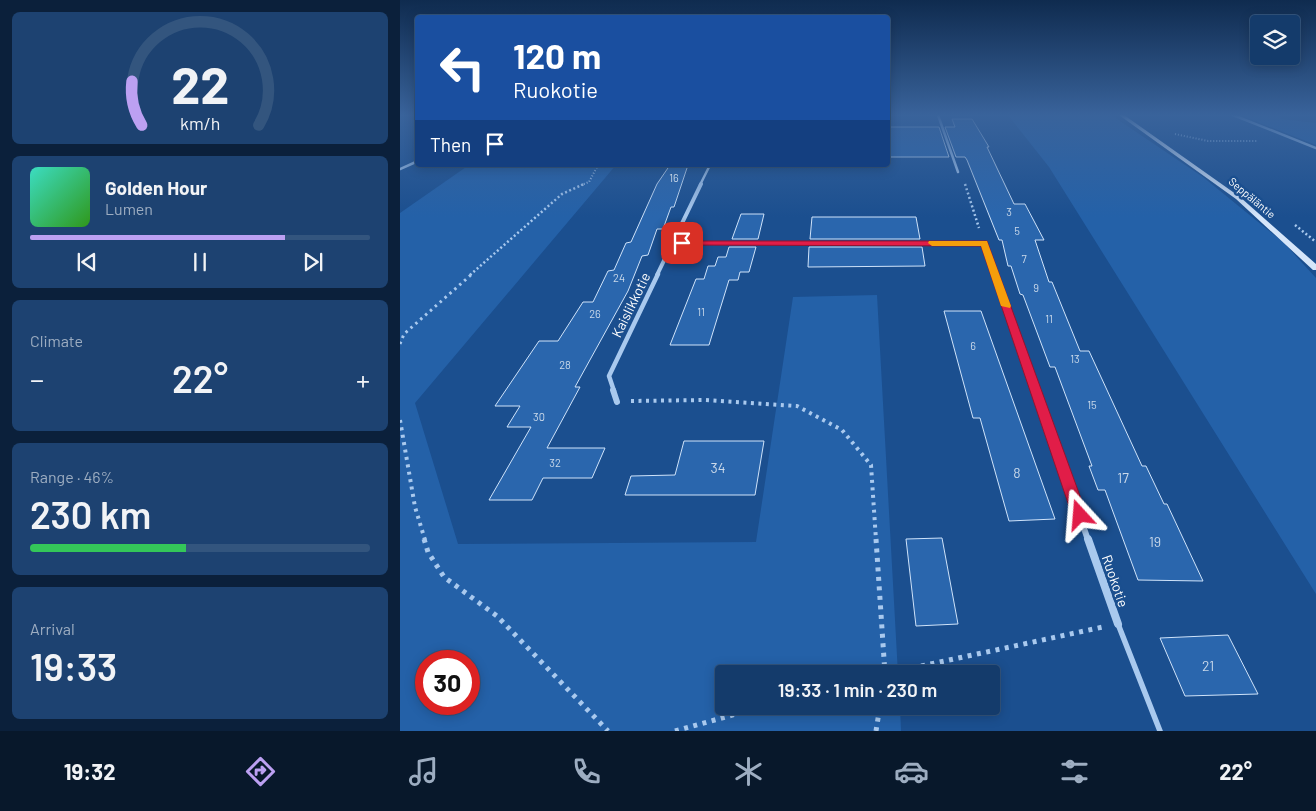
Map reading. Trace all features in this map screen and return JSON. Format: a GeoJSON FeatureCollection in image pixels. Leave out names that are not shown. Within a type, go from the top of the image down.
{"type":"FeatureCollection","features":[{"type":"Feature","properties":{"kind":"main road","name":"Seppäläntie"},"geometry":{"type":"LineString","coordinates":[[1169,149],[1238,198],[1316,268]]}},
{"type":"Feature","properties":{"kind":"street"},"geometry":{"type":"LineString","coordinates":[[950,149],[958,172]]}},
{"type":"Feature","properties":{"kind":"street"},"geometry":{"type":"LineString","coordinates":[[400,169],[415,162]]}},
{"type":"Feature","properties":{"kind":"street","name":"Kaislikkotie"},"geometry":{"type":"LineString","coordinates":[[617,402],[609,376],[709,167]]}},
{"type":"Feature","properties":{"kind":"street"},"geometry":{"type":"LineString","coordinates":[[674,243],[984,243]]}},
{"type":"Feature","properties":{"kind":"street","name":"Ruokotie"},"geometry":{"type":"LineString","coordinates":[[984,243],[1118,624]]}},
{"type":"Feature","properties":{"kind":"lane"},"geometry":{"type":"LineString","coordinates":[[1118,624],[1160,731]]}},
{"type":"Feature","properties":{"kind":"path"},"geometry":{"type":"LineString","coordinates":[[400,344],[404,334],[562,194],[589,182],[597,167]]}},
{"type":"Feature","properties":{"kind":"path"},"geometry":{"type":"LineString","coordinates":[[958,172],[964,183],[984,243]]}},
{"type":"Feature","properties":{"kind":"path"},"geometry":{"type":"LineString","coordinates":[[617,402],[705,400],[798,406],[842,430],[871,465],[883,665]]}},
{"type":"Feature","properties":{"kind":"path"},"geometry":{"type":"LineString","coordinates":[[400,420],[415,507],[428,552],[444,577],[497,616],[608,731]]}},
{"type":"Feature","properties":{"kind":"path"},"geometry":{"type":"LineString","coordinates":[[926,665],[1118,624]]}},
{"type":"Feature","properties":{"kind":"path"},"geometry":{"type":"LineString","coordinates":[[675,731],[733,715]]}},
{"type":"Feature","properties":{"kind":"path"},"geometry":{"type":"LineString","coordinates":[[876,731],[879,715]]}},
{"type":"Feature","properties":{"kind":"shaded area"},"geometry":{"type":"Polygon","coordinates":[[[1035,149],[1162,149],[1203,177],[1284,243],[1316,278],[1316,594],[1049,167],[1035,149]]]}},
{"type":"Feature","properties":{"kind":"shaded area"},"geometry":{"type":"Polygon","coordinates":[[[466,167],[614,167],[415,403],[458,544],[756,542],[793,297],[877,295],[898,665],[715,665],[715,715],[900,715],[901,731],[400,731],[400,213],[466,167]]]}},
{"type":"Feature","properties":{"kind":"building"},"geometry":{"type":"Polygon","coordinates":[[[890,149],[946,149],[949,157],[890,157],[890,149]]]}},
{"type":"Feature","properties":{"kind":"building"},"geometry":{"type":"Polygon","coordinates":[[[953,149],[988,149],[1014,204],[1025,204],[1044,240],[1035,240],[1049,282],[1052,282],[1080,351],[1089,351],[1142,466],[1146,466],[1164,504],[1167,504],[1203,581],[1138,580],[1105,490],[1098,490],[1089,466],[1092,466],[1055,367],[1050,367],[1023,295],[1020,294],[1011,266],[1008,266],[1002,240],[999,240],[967,160],[965,157],[956,157],[953,149]]]}},
{"type":"Feature","properties":{"kind":"building"},"geometry":{"type":"Polygon","coordinates":[[[669,167],[687,167],[674,207],[671,207],[663,229],[657,229],[648,255],[642,256],[628,291],[575,387],[580,387],[547,448],[605,448],[592,478],[543,478],[532,500],[489,500],[531,427],[507,427],[520,406],[495,406],[539,341],[558,341],[583,302],[593,302],[608,271],[614,270],[626,243],[631,242],[657,184],[669,167]]]}},
{"type":"Feature","properties":{"kind":"building"},"geometry":{"type":"Polygon","coordinates":[[[741,214],[764,214],[758,239],[732,239],[741,214]]]}},
{"type":"Feature","properties":{"kind":"building"},"geometry":{"type":"Polygon","coordinates":[[[812,217],[916,217],[920,239],[810,239],[812,217]]]}},
{"type":"Feature","properties":{"kind":"building"},"geometry":{"type":"Polygon","coordinates":[[[729,247],[756,247],[749,272],[740,272],[738,280],[729,280],[709,345],[670,345],[696,279],[704,279],[708,266],[715,266],[718,257],[726,257],[729,247]]]}},
{"type":"Feature","properties":{"kind":"building"},"geometry":{"type":"Polygon","coordinates":[[[809,247],[922,247],[925,266],[808,267],[809,247]]]}},
{"type":"Feature","properties":{"kind":"building"},"geometry":{"type":"Polygon","coordinates":[[[944,311],[981,311],[1055,519],[1009,521],[980,418],[973,418],[944,311]]]}},
{"type":"Feature","properties":{"kind":"building"},"geometry":{"type":"Polygon","coordinates":[[[684,441],[764,441],[755,495],[625,495],[631,476],[675,475],[684,441]]]}},
{"type":"Feature","properties":{"kind":"building"},"geometry":{"type":"Polygon","coordinates":[[[942,538],[958,624],[916,626],[906,539],[942,538]]]}},
{"type":"Feature","properties":{"kind":"building"},"geometry":{"type":"Polygon","coordinates":[[[1228,635],[1258,694],[1185,696],[1160,638],[1228,635]]]}},
{"type":"Feature","properties":{"kind":"slow traffic"},"geometry":{"type":"LineString","coordinates":[[932,243],[984,243],[1006,306]]}},
{"type":"Feature","properties":{"kind":"route"},"geometry":{"type":"LineString","coordinates":[[682,243],[984,243],[1080,515]]}}]}
